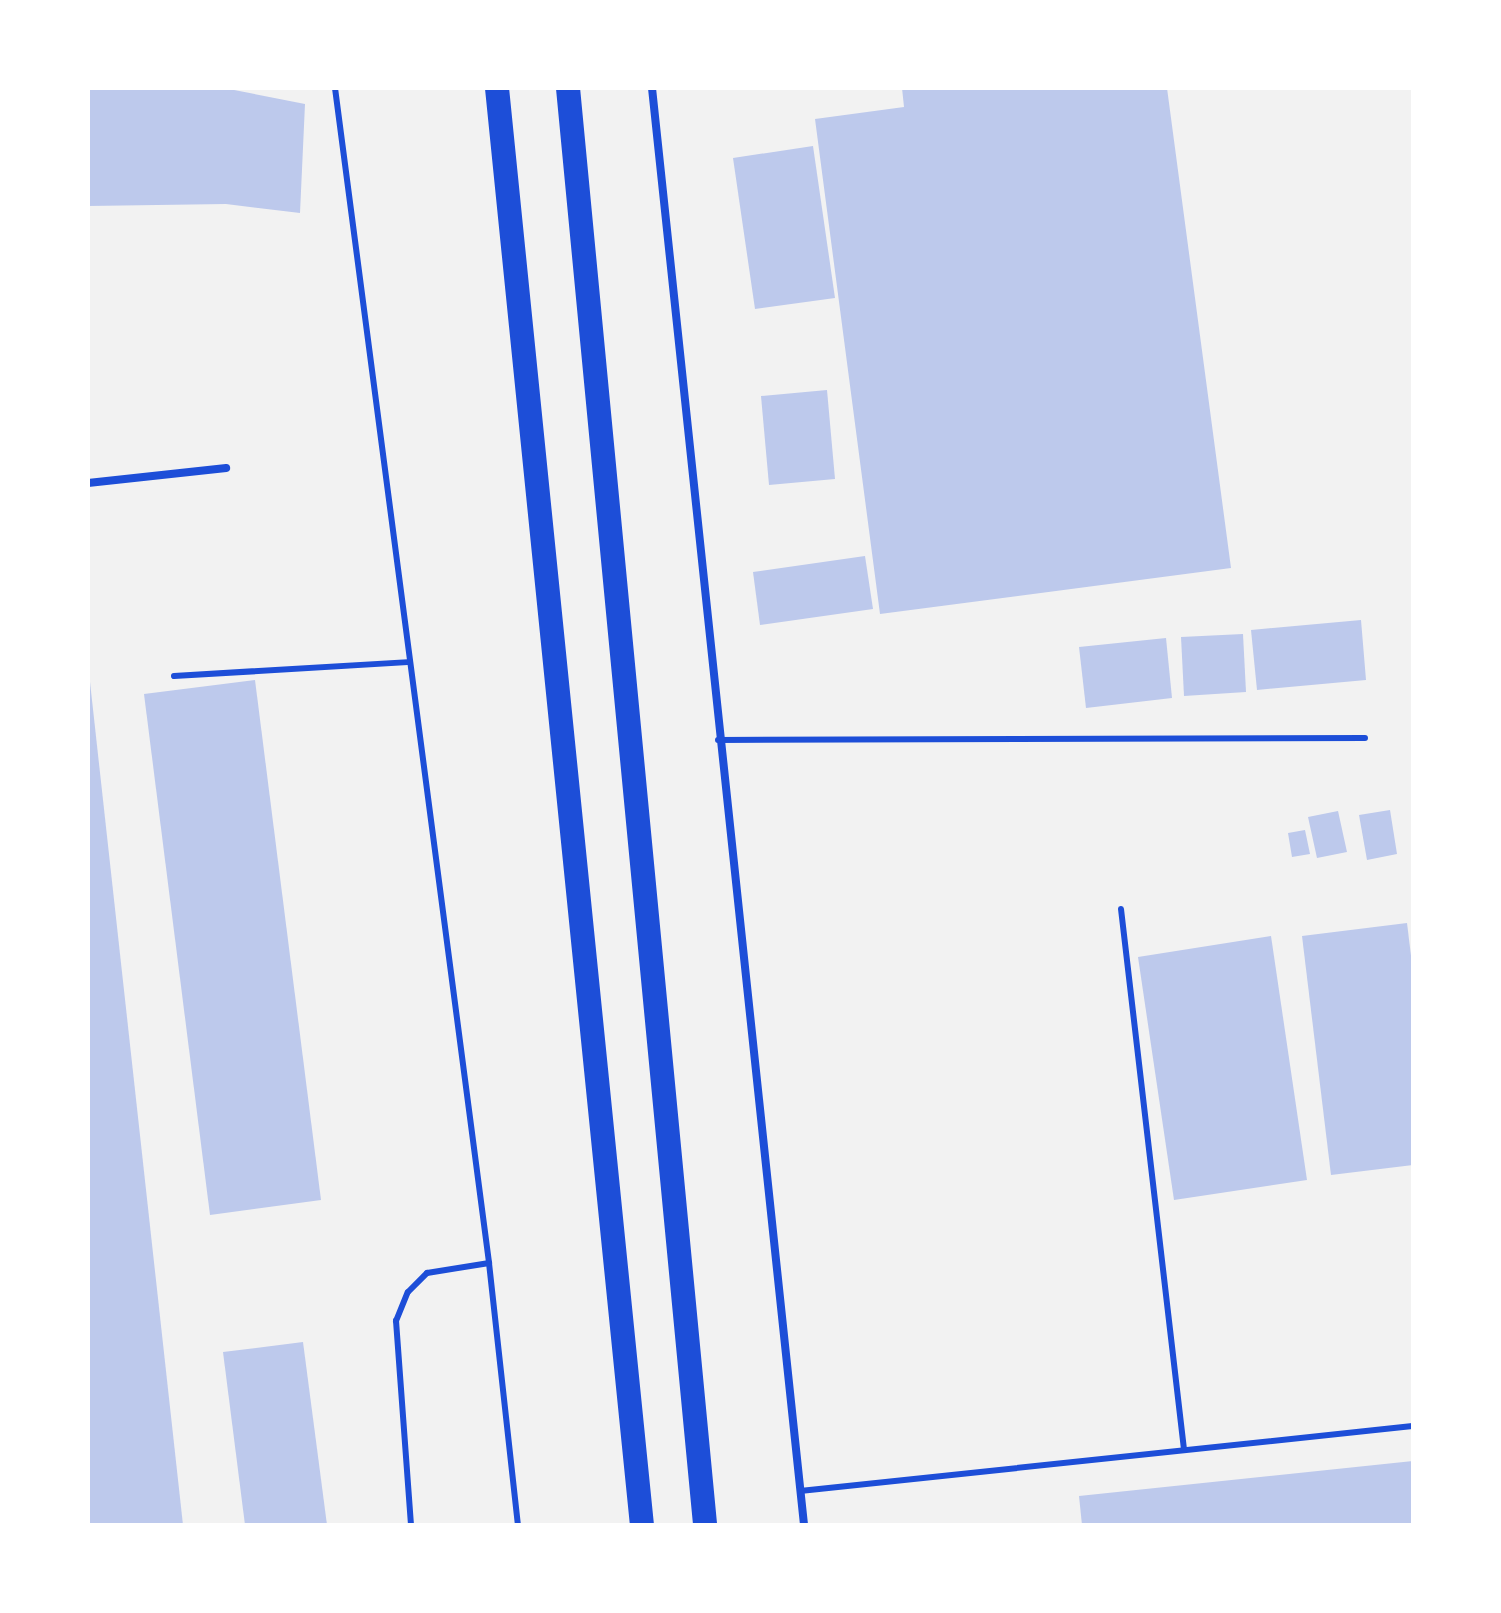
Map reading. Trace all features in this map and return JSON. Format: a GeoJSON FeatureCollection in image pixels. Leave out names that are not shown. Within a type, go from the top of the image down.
{"type":"FeatureCollection","features":[{"type":"Feature","properties":{"kind":"highway"},"geometry":{"type":"LineString","coordinates":[[497,88],[642,1525]]}},
{"type":"Feature","properties":{"kind":"highway"},"geometry":{"type":"LineString","coordinates":[[568,88],[705,1525]]}},
{"type":"Feature","properties":{"kind":"street"},"geometry":{"type":"LineString","coordinates":[[652,88],[718,740],[804,1525]]}},
{"type":"Feature","properties":{"kind":"street"},"geometry":{"type":"LineString","coordinates":[[88,483],[226,468]]}},
{"type":"Feature","properties":{"kind":"lane"},"geometry":{"type":"LineString","coordinates":[[335,88],[489,1263],[518,1525]]}},
{"type":"Feature","properties":{"kind":"lane"},"geometry":{"type":"LineString","coordinates":[[174,676],[408,662]]}},
{"type":"Feature","properties":{"kind":"lane"},"geometry":{"type":"LineString","coordinates":[[718,740],[1365,738]]}},
{"type":"Feature","properties":{"kind":"lane"},"geometry":{"type":"LineString","coordinates":[[1121,909],[1184,1449]]}},
{"type":"Feature","properties":{"kind":"lane"},"geometry":{"type":"LineString","coordinates":[[411,1525],[396,1321],[408,1292],[427,1273],[489,1263]]}},
{"type":"Feature","properties":{"kind":"lane"},"geometry":{"type":"LineString","coordinates":[[800,1491],[1413,1426]]}},
{"type":"Feature","properties":{"kind":"building"},"geometry":{"type":"Polygon","coordinates":[[[88,88],[224,88],[305,104],[300,213],[226,204],[88,206],[88,88]]]}},
{"type":"Feature","properties":{"kind":"building"},"geometry":{"type":"Polygon","coordinates":[[[902,88],[1167,88],[1231,568],[880,614],[815,119],[904,107],[902,88]]]}},
{"type":"Feature","properties":{"kind":"building"},"geometry":{"type":"Polygon","coordinates":[[[813,146],[835,298],[755,309],[733,158],[813,146]]]}},
{"type":"Feature","properties":{"kind":"building"},"geometry":{"type":"Polygon","coordinates":[[[827,390],[835,479],[769,485],[761,396],[827,390]]]}},
{"type":"Feature","properties":{"kind":"building"},"geometry":{"type":"Polygon","coordinates":[[[865,556],[873,609],[760,625],[753,572],[865,556]]]}},
{"type":"Feature","properties":{"kind":"building"},"geometry":{"type":"Polygon","coordinates":[[[1361,620],[1366,680],[1257,690],[1251,630],[1361,620]]]}},
{"type":"Feature","properties":{"kind":"building"},"geometry":{"type":"Polygon","coordinates":[[[1243,634],[1246,692],[1184,696],[1181,637],[1243,634]]]}},
{"type":"Feature","properties":{"kind":"building"},"geometry":{"type":"Polygon","coordinates":[[[1166,638],[1172,698],[1086,708],[1079,647],[1166,638]]]}},
{"type":"Feature","properties":{"kind":"building"},"geometry":{"type":"Polygon","coordinates":[[[255,680],[321,1200],[210,1215],[144,694],[255,680]]]}},
{"type":"Feature","properties":{"kind":"building"},"geometry":{"type":"Polygon","coordinates":[[[90,682],[183,1525],[88,1525],[90,682]]]}},
{"type":"Feature","properties":{"kind":"building"},"geometry":{"type":"Polygon","coordinates":[[[1390,810],[1397,854],[1367,860],[1359,815],[1390,810]]]}},
{"type":"Feature","properties":{"kind":"building"},"geometry":{"type":"Polygon","coordinates":[[[1338,811],[1347,852],[1317,858],[1308,817],[1338,811]]]}},
{"type":"Feature","properties":{"kind":"building"},"geometry":{"type":"Polygon","coordinates":[[[1305,830],[1310,854],[1292,857],[1288,833],[1305,830]]]}},
{"type":"Feature","properties":{"kind":"building"},"geometry":{"type":"Polygon","coordinates":[[[1407,923],[1413,972],[1413,1165],[1331,1175],[1302,936],[1407,923]]]}},
{"type":"Feature","properties":{"kind":"building"},"geometry":{"type":"Polygon","coordinates":[[[1271,936],[1307,1180],[1174,1200],[1138,957],[1271,936]]]}},
{"type":"Feature","properties":{"kind":"building"},"geometry":{"type":"Polygon","coordinates":[[[303,1342],[327,1525],[245,1525],[223,1352],[303,1342]]]}},
{"type":"Feature","properties":{"kind":"building"},"geometry":{"type":"Polygon","coordinates":[[[1413,1461],[1413,1525],[1082,1525],[1079,1496],[1413,1461]]]}}]}
